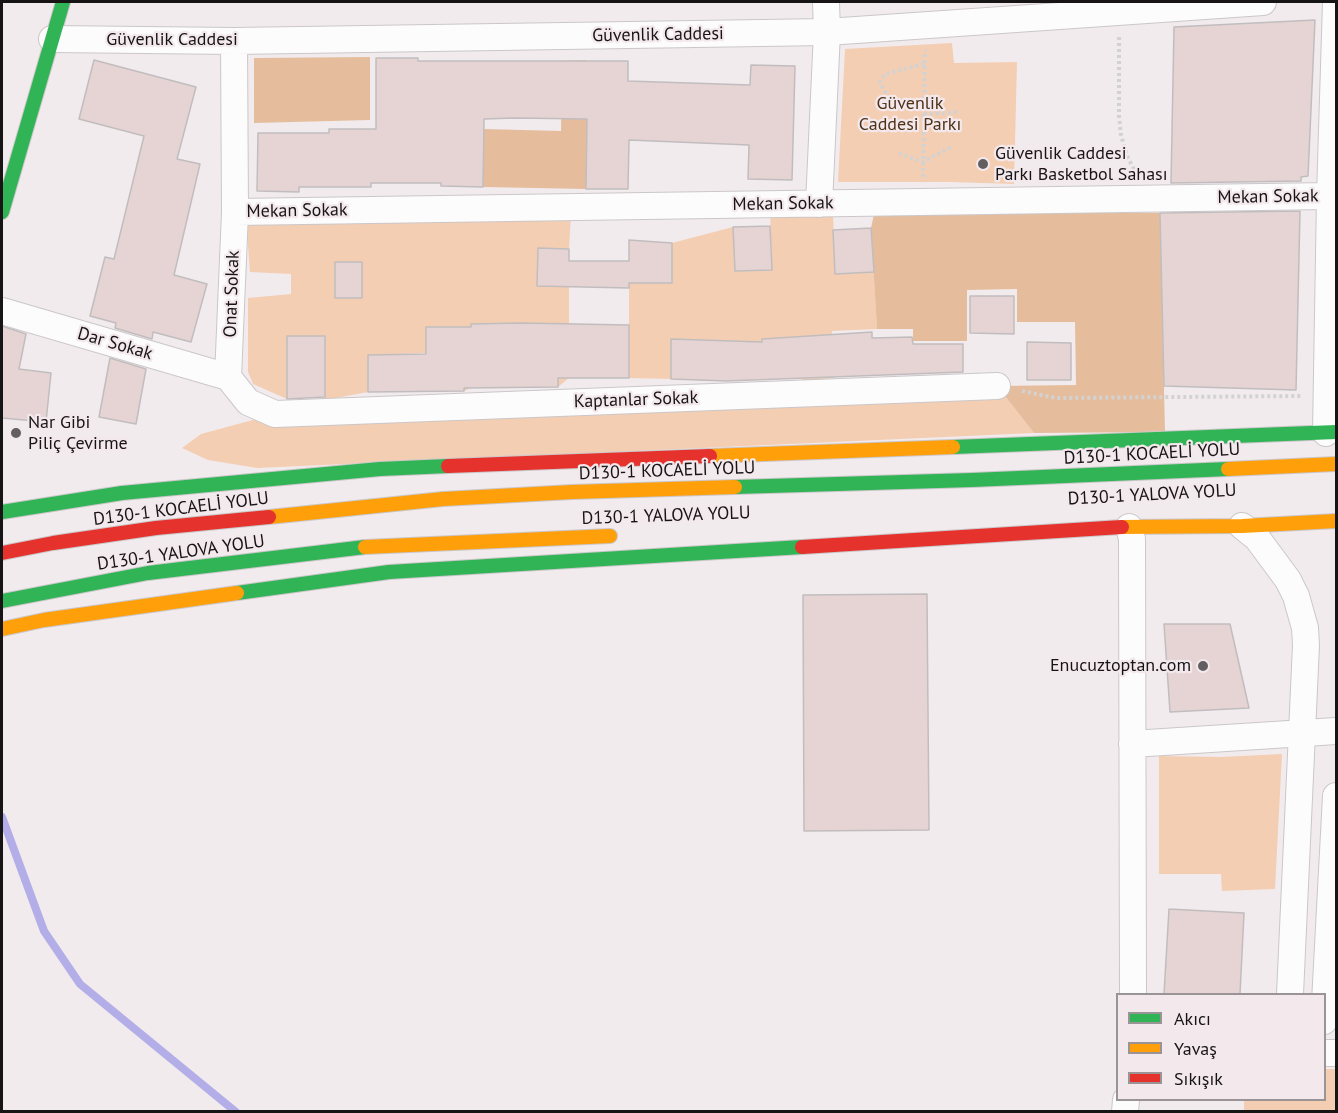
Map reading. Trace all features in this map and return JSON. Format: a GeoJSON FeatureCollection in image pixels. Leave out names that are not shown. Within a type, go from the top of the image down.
{"type":"FeatureCollection","features":[{"type":"Feature","properties":{"kind":"main road"},"geometry":{"type":"LineString","coordinates":[[2,212],[63,2]]}},
{"type":"Feature","properties":{"kind":"main road"},"geometry":{"type":"LineString","coordinates":[[2,512],[122,493],[369,470],[1331,432]]}},
{"type":"Feature","properties":{"kind":"main road"},"geometry":{"type":"LineString","coordinates":[[442,499],[554,462]]}},
{"type":"Feature","properties":{"kind":"main road","name":"D130-1 KOCAELİ YOLU"},"geometry":{"type":"LineString","coordinates":[[2,553],[156,528],[442,499],[572,492],[972,480],[1336,464]]}},
{"type":"Feature","properties":{"kind":"main road","name":"D130-1 YALOVA YOLU"},"geometry":{"type":"LineString","coordinates":[[1050,518],[1156,513]]}},
{"type":"Feature","properties":{"kind":"main road"},"geometry":{"type":"LineString","coordinates":[[2,629],[44,620],[389,572],[1129,527],[1242,526],[1336,521]]}},
{"type":"Feature","properties":{"kind":"main road","name":"D130-1 YALOVA YOLU"},"geometry":{"type":"LineString","coordinates":[[2,601],[148,573],[374,546],[623,536]]}},
{"type":"Feature","properties":{"kind":"street"},"geometry":{"type":"LineString","coordinates":[[819,204],[827,32],[826,2]]}},
{"type":"Feature","properties":{"kind":"street","name":"Güvenlik Caddesi"},"geometry":{"type":"LineString","coordinates":[[52,39],[234,41],[827,32],[1263,2]]}},
{"type":"Feature","properties":{"kind":"street"},"geometry":{"type":"LineString","coordinates":[[1331,432],[1326,396],[1336,2]]}},
{"type":"Feature","properties":{"kind":"street","name":"Onat Sokak"},"geometry":{"type":"LineString","coordinates":[[228,377],[235,212],[234,41]]}},
{"type":"Feature","properties":{"kind":"street","name":"Mekan Sokak"},"geometry":{"type":"LineString","coordinates":[[235,212],[1330,196]]}},
{"type":"Feature","properties":{"kind":"street","name":"Dar Sokak"},"geometry":{"type":"LineString","coordinates":[[2,311],[228,377]]}},
{"type":"Feature","properties":{"kind":"street","name":"Kaptanlar Sokak"},"geometry":{"type":"LineString","coordinates":[[228,377],[248,402],[275,414],[997,386]]}},
{"type":"Feature","properties":{"kind":"street"},"geometry":{"type":"LineString","coordinates":[[1242,526],[1257,538],[1288,580],[1302,614],[1306,645],[1290,993]]}},
{"type":"Feature","properties":{"kind":"street"},"geometry":{"type":"LineString","coordinates":[[1129,527],[1132,539],[1133,993]]}},
{"type":"Feature","properties":{"kind":"street"},"geometry":{"type":"LineString","coordinates":[[1132,744],[1336,731]]}},
{"type":"Feature","properties":{"kind":"street"},"geometry":{"type":"LineString","coordinates":[[1325,993],[1336,796]]}},
{"type":"Feature","properties":{"kind":"path"},"geometry":{"type":"LineString","coordinates":[[1118,12],[1121,135],[1134,171],[1158,198]]}},
{"type":"Feature","properties":{"kind":"path"},"geometry":{"type":"LineString","coordinates":[[923,202],[925,25]]}},
{"type":"Feature","properties":{"kind":"path"},"geometry":{"type":"LineString","coordinates":[[924,64],[885,74],[880,82],[889,99],[924,106]]}},
{"type":"Feature","properties":{"kind":"path"},"geometry":{"type":"LineString","coordinates":[[924,114],[958,112]]}},
{"type":"Feature","properties":{"kind":"path"},"geometry":{"type":"LineString","coordinates":[[900,153],[923,162],[951,147]]}},
{"type":"Feature","properties":{"kind":"path"},"geometry":{"type":"LineString","coordinates":[[997,386],[1056,398],[1326,396]]}},
{"type":"Feature","properties":{"kind":"green space","name":"Güvenlik Caddesi Parkı"},"geometry":{"type":"Polygon","coordinates":[[[952,43],[954,63],[1017,62],[1014,184],[838,182],[845,49],[952,43]]]}},
{"type":"Feature","properties":{"kind":"green space"},"geometry":{"type":"Polygon","coordinates":[[[770,210],[833,211],[835,273],[874,272],[877,329],[832,331],[834,378],[802,381],[800,337],[763,339],[760,342],[672,339],[671,379],[629,378],[629,283],[672,283],[672,243],[733,227],[735,271],[772,270],[770,210]]]}},
{"type":"Feature","properties":{"kind":"green space"},"geometry":{"type":"Polygon","coordinates":[[[571,214],[569,249],[538,248],[569,287],[569,378],[558,387],[558,324],[520,387],[509,388],[510,325],[471,388],[464,391],[463,328],[426,353],[368,355],[368,392],[325,400],[325,336],[287,336],[287,399],[253,384],[248,372],[248,298],[291,294],[291,274],[250,272],[246,219],[571,214]]]}},
{"type":"Feature","properties":{"kind":"green space"},"geometry":{"type":"Polygon","coordinates":[[[997,386],[1034,433],[257,468],[208,460],[182,448],[201,434],[275,414],[997,386]]]}},
{"type":"Feature","properties":{"kind":"green space"},"geometry":{"type":"Polygon","coordinates":[[[1282,754],[1275,889],[1222,891],[1221,874],[1159,874],[1159,756],[1221,757],[1282,754]]]}},
{"type":"Feature","properties":{"kind":"green space"},"geometry":{"type":"Polygon","coordinates":[[[1326,1069],[1336,1069],[1336,1111],[1244,1111],[1244,1101],[1326,1101],[1326,1069]]]}},
{"type":"Feature","properties":{"kind":"shaded area"},"geometry":{"type":"Polygon","coordinates":[[[370,57],[370,120],[254,123],[254,58],[370,57]]]}},
{"type":"Feature","properties":{"kind":"shaded area"},"geometry":{"type":"Polygon","coordinates":[[[586,60],[586,118],[627,119],[586,189],[483,187],[484,129],[561,131],[562,61],[586,60]]]}},
{"type":"Feature","properties":{"kind":"shaded area"},"geometry":{"type":"Polygon","coordinates":[[[875,210],[1160,213],[1165,432],[1034,433],[997,386],[1076,385],[1075,322],[1017,322],[1017,289],[967,290],[967,341],[913,341],[913,329],[877,329],[871,228],[875,210]]]}},
{"type":"Feature","properties":{"kind":"building"},"geometry":{"type":"Polygon","coordinates":[[[1315,20],[1308,176],[1301,177],[1301,181],[1171,183],[1174,27],[1315,20]]]}},
{"type":"Feature","properties":{"kind":"building"},"geometry":{"type":"Polygon","coordinates":[[[376,58],[418,58],[418,61],[628,61],[628,81],[750,85],[751,65],[795,66],[792,180],[748,179],[749,145],[629,140],[628,189],[586,189],[587,119],[514,118],[484,119],[483,187],[441,186],[441,183],[371,183],[371,187],[299,187],[299,192],[257,191],[258,133],[329,133],[329,129],[376,129],[376,58]]]}},
{"type":"Feature","properties":{"kind":"building"},"geometry":{"type":"Polygon","coordinates":[[[94,60],[196,87],[177,159],[200,164],[174,275],[207,284],[191,342],[153,332],[152,339],[115,328],[116,323],[90,316],[105,257],[114,259],[144,136],[79,119],[94,60]]]}},
{"type":"Feature","properties":{"kind":"building"},"geometry":{"type":"Polygon","coordinates":[[[1300,211],[1296,390],[1164,386],[1160,213],[1300,211]]]}},
{"type":"Feature","properties":{"kind":"building"},"geometry":{"type":"Polygon","coordinates":[[[770,226],[772,270],[735,271],[733,227],[770,226]]]}},
{"type":"Feature","properties":{"kind":"building"},"geometry":{"type":"Polygon","coordinates":[[[871,228],[874,272],[835,274],[833,230],[871,228]]]}},
{"type":"Feature","properties":{"kind":"building"},"geometry":{"type":"Polygon","coordinates":[[[629,240],[672,243],[672,283],[629,283],[629,288],[537,286],[538,248],[569,249],[569,261],[629,261],[629,240]]]}},
{"type":"Feature","properties":{"kind":"building"},"geometry":{"type":"Polygon","coordinates":[[[335,262],[362,262],[362,298],[335,298],[335,262]]]}},
{"type":"Feature","properties":{"kind":"building"},"geometry":{"type":"Polygon","coordinates":[[[970,296],[1014,296],[1014,334],[970,333],[970,296]]]}},
{"type":"Feature","properties":{"kind":"building"},"geometry":{"type":"Polygon","coordinates":[[[471,324],[629,325],[629,378],[558,378],[558,387],[368,392],[368,355],[426,354],[426,327],[471,327],[471,324]]]}},
{"type":"Feature","properties":{"kind":"building"},"geometry":{"type":"Polygon","coordinates":[[[2,326],[26,334],[19,369],[51,373],[46,422],[2,418],[2,326]]]}},
{"type":"Feature","properties":{"kind":"building"},"geometry":{"type":"Polygon","coordinates":[[[872,332],[872,338],[912,337],[913,344],[963,344],[963,372],[726,381],[671,379],[671,339],[762,342],[762,339],[872,332]]]}},
{"type":"Feature","properties":{"kind":"building"},"geometry":{"type":"Polygon","coordinates":[[[287,336],[325,336],[325,397],[287,399],[287,336]]]}},
{"type":"Feature","properties":{"kind":"building"},"geometry":{"type":"Polygon","coordinates":[[[1027,342],[1071,343],[1071,380],[1027,380],[1027,342]]]}},
{"type":"Feature","properties":{"kind":"building"},"geometry":{"type":"Polygon","coordinates":[[[110,358],[146,369],[136,424],[99,417],[110,358]]]}},
{"type":"Feature","properties":{"kind":"building"},"geometry":{"type":"Polygon","coordinates":[[[927,594],[929,830],[804,831],[803,595],[927,594]]]}},
{"type":"Feature","properties":{"kind":"building","name":"Enucuztoptan.com"},"geometry":{"type":"Polygon","coordinates":[[[1164,624],[1230,624],[1249,708],[1170,712],[1164,624]]]}},
{"type":"Feature","properties":{"kind":"building"},"geometry":{"type":"Polygon","coordinates":[[[1169,909],[1244,913],[1240,993],[1164,993],[1169,909]]]}},
{"type":"Feature","properties":{"kind":"waterway"},"geometry":{"type":"LineString","coordinates":[[2,817],[44,931],[80,984],[236,1112]]}},
{"type":"Feature","properties":{"kind":"traffic: fast"},"geometry":{"type":"LineString","coordinates":[[2,212],[63,2]]}},
{"type":"Feature","properties":{"kind":"traffic: fast"},"geometry":{"type":"LineString","coordinates":[[953,447],[1336,432]]}},
{"type":"Feature","properties":{"kind":"traffic: fast"},"geometry":{"type":"LineString","coordinates":[[2,512],[122,493],[380,469],[448,466]]}},
{"type":"Feature","properties":{"kind":"traffic: fast"},"geometry":{"type":"LineString","coordinates":[[735,487],[1228,469]]}},
{"type":"Feature","properties":{"kind":"traffic: fast"},"geometry":{"type":"LineString","coordinates":[[2,601],[148,573],[365,547]]}},
{"type":"Feature","properties":{"kind":"traffic: fast"},"geometry":{"type":"LineString","coordinates":[[237,593],[389,572],[802,547]]}},
{"type":"Feature","properties":{"kind":"traffic: slow"},"geometry":{"type":"LineString","coordinates":[[710,456],[953,447]]}},
{"type":"Feature","properties":{"kind":"traffic: slow"},"geometry":{"type":"LineString","coordinates":[[1228,469],[1336,464]]}},
{"type":"Feature","properties":{"kind":"traffic: slow"},"geometry":{"type":"LineString","coordinates":[[269,517],[443,499],[735,487]]}},
{"type":"Feature","properties":{"kind":"traffic: slow"},"geometry":{"type":"LineString","coordinates":[[1122,527],[1242,526],[1336,521]]}},
{"type":"Feature","properties":{"kind":"traffic: slow"},"geometry":{"type":"LineString","coordinates":[[365,547],[610,536]]}},
{"type":"Feature","properties":{"kind":"traffic: slow"},"geometry":{"type":"LineString","coordinates":[[2,629],[44,620],[237,593]]}},
{"type":"Feature","properties":{"kind":"traffic: jam"},"geometry":{"type":"LineString","coordinates":[[448,466],[710,456]]}},
{"type":"Feature","properties":{"kind":"traffic: jam"},"geometry":{"type":"LineString","coordinates":[[2,553],[156,528],[269,517]]}},
{"type":"Feature","properties":{"kind":"traffic: jam"},"geometry":{"type":"LineString","coordinates":[[802,547],[1122,527]]}},
{"type":"Feature","properties":{"kind":"place","name":"Güvenlik Caddesi Parkı Basketbol Sahası"},"geometry":{"type":"Point","coordinates":[983,164]}},
{"type":"Feature","properties":{"kind":"place","name":"Nar Gibi Piliç Çevirme"},"geometry":{"type":"Point","coordinates":[16,433]}},
{"type":"Feature","properties":{"kind":"place","name":"Enucuztoptan.com"},"geometry":{"type":"Point","coordinates":[1203,666]}}]}
